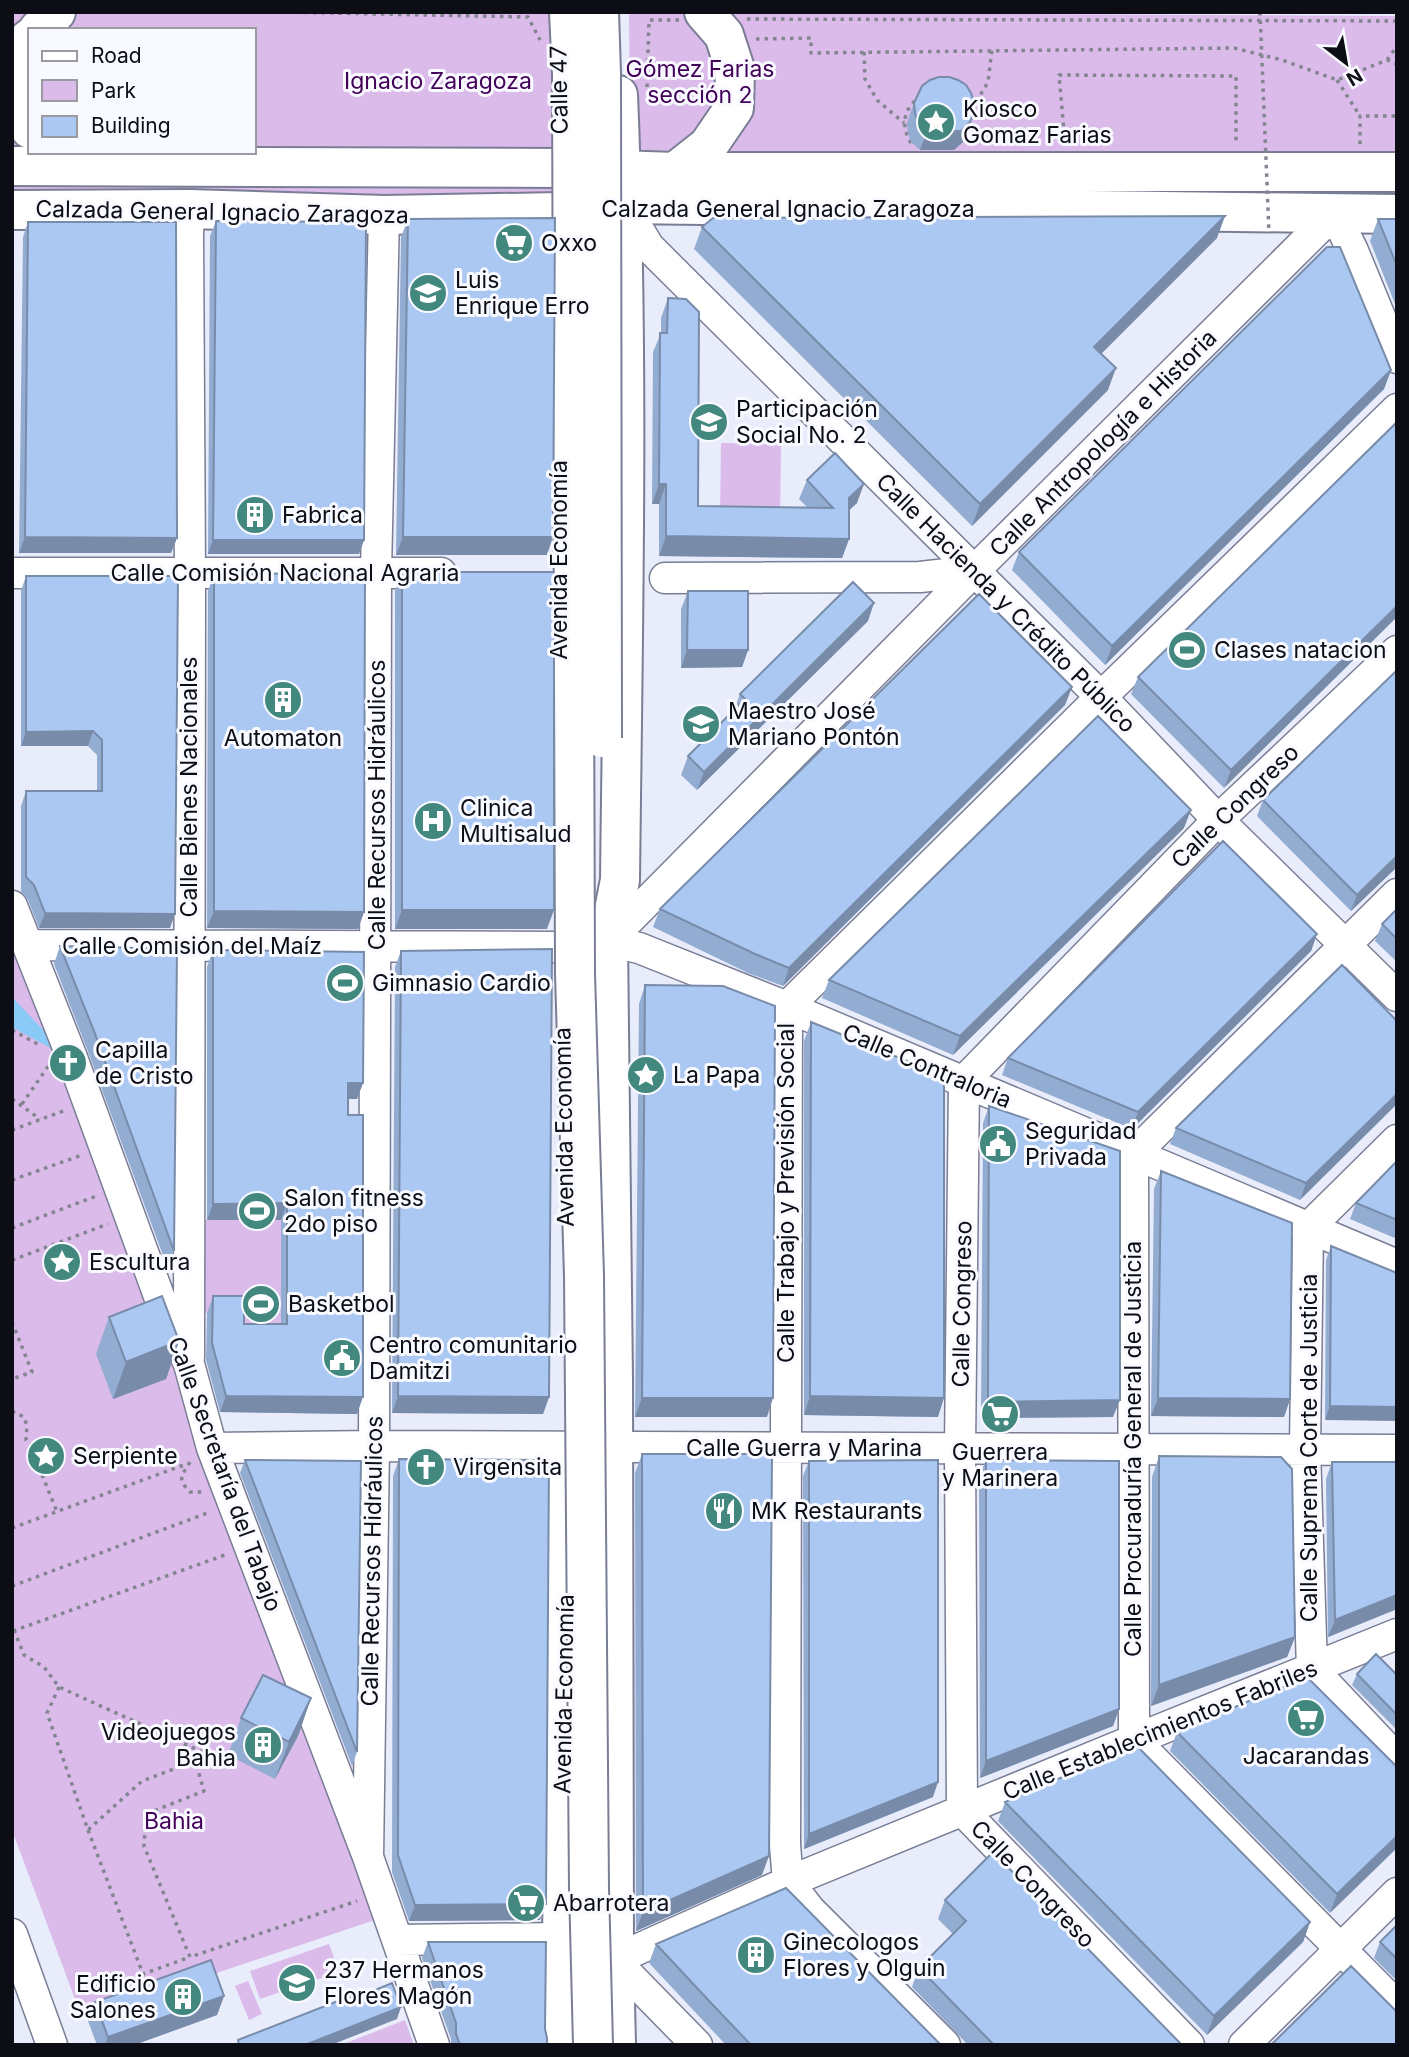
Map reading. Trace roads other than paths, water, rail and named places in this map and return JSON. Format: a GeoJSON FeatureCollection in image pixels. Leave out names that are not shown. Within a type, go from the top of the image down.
{"type":"FeatureCollection","features":[{"type":"Feature","properties":{"kind":"main road"},"geometry":{"type":"LineString","coordinates":[[40,28],[56,12]]}},
{"type":"Feature","properties":{"kind":"main road"},"geometry":{"type":"LineString","coordinates":[[569,12],[572,74],[575,973],[584,1276],[589,1952],[588,2004],[580,2045]]}},
{"type":"Feature","properties":{"kind":"main road"},"geometry":{"type":"LineString","coordinates":[[599,12],[602,738],[604,890],[608,941]]}},
{"type":"Feature","properties":{"kind":"main road"},"geometry":{"type":"LineString","coordinates":[[615,12],[622,188]]}},
{"type":"Feature","properties":{"kind":"main road","name":"Calle 47"},"geometry":{"type":"LineString","coordinates":[[542,15],[561,168]]}},
{"type":"Feature","properties":{"kind":"main road"},"geometry":{"type":"LineString","coordinates":[[675,172],[708,146],[734,108],[735,69],[724,35],[693,19]]}},
{"type":"Feature","properties":{"kind":"main road"},"geometry":{"type":"LineString","coordinates":[[28,40],[22,45],[14,84],[28,124]]}},
{"type":"Feature","properties":{"kind":"main road","name":"Calzada General Ignacio Zaragoza"},"geometry":{"type":"LineString","coordinates":[[12,166],[49,159],[561,168],[622,188],[1397,214]]}},
{"type":"Feature","properties":{"kind":"main road","name":"Avenida Economía"},"geometry":{"type":"LineString","coordinates":[[561,168],[561,299],[550,573],[562,947],[568,1448],[589,1952]]}},
{"type":"Feature","properties":{"kind":"main road","name":"Calzada General Ignacio Zaragoza"},"geometry":{"type":"LineString","coordinates":[[12,210],[189,209],[384,215],[561,212],[622,188],[675,172],[1397,172]]}},
{"type":"Feature","properties":{"kind":"main road","name":"Avenida Economía"},"geometry":{"type":"LineString","coordinates":[[561,2045],[589,1952],[613,1448],[608,941],[621,880],[624,564],[622,188]]}},
{"type":"Feature","properties":{"kind":"main road"},"geometry":{"type":"LineString","coordinates":[[561,299],[579,281],[594,276],[607,278],[623,296]]}},
{"type":"Feature","properties":{"kind":"main road"},"geometry":{"type":"LineString","coordinates":[[568,1448],[579,1521],[569,1838],[572,1896],[576,1918],[615,2040]]}},
{"type":"Feature","properties":{"kind":"street","name":"Calle Hacienda y Crédito Público"},"geometry":{"type":"LineString","coordinates":[[622,188],[649,247],[1101,696],[1218,820],[1397,996]]}},
{"type":"Feature","properties":{"kind":"street","name":"Calle Bienes Nacionales"},"geometry":{"type":"LineString","coordinates":[[189,209],[189,1364]]}},
{"type":"Feature","properties":{"kind":"street"},"geometry":{"type":"LineString","coordinates":[[1334,213],[1353,251],[1397,358]]}},
{"type":"Feature","properties":{"kind":"street","name":"Calle Antropología e Historia"},"geometry":{"type":"LineString","coordinates":[[608,941],[974,571],[1334,213]]}},
{"type":"Feature","properties":{"kind":"street","name":"Calle Recursos Hidráulicos"},"geometry":{"type":"LineString","coordinates":[[368,1857],[374,1446],[376,572],[384,215]]}},
{"type":"Feature","properties":{"kind":"street","name":"Calle Trabajo y Previsión Social"},"geometry":{"type":"LineString","coordinates":[[788,1882],[785,1844],[787,1007],[1101,696],[1397,409]]}},
{"type":"Feature","properties":{"kind":"street"},"geometry":{"type":"LineString","coordinates":[[665,578],[920,576],[974,571]]}},
{"type":"Feature","properties":{"kind":"street","name":"Calle Comisión Nacional Agraria"},"geometry":{"type":"LineString","coordinates":[[12,573],[474,573]]}},
{"type":"Feature","properties":{"kind":"street","name":"Calle Congreso"},"geometry":{"type":"LineString","coordinates":[[1189,2045],[962,1810],[960,1449],[964,1081],[1218,820],[1397,651]]}},
{"type":"Feature","properties":{"kind":"street"},"geometry":{"type":"LineString","coordinates":[[1133,1155],[1397,894]]}},
{"type":"Feature","properties":{"kind":"street","name":"Calle Secretaría del Tabajo"},"geometry":{"type":"LineString","coordinates":[[12,906],[71,1055],[163,1307],[189,1364],[212,1448],[368,1857],[434,2045]]}},
{"type":"Feature","properties":{"kind":"street","name":"Calle Comisión del Maíz"},"geometry":{"type":"LineString","coordinates":[[28,945],[562,947],[608,941]]}},
{"type":"Feature","properties":{"kind":"street","name":"Calle Contraloria"},"geometry":{"type":"LineString","coordinates":[[608,941],[639,948],[787,1007],[1397,1265]]}},
{"type":"Feature","properties":{"kind":"street"},"geometry":{"type":"LineString","coordinates":[[1308,1228],[1397,1140]]}},
{"type":"Feature","properties":{"kind":"street","name":"Calle Procuraduría General de Justicia"},"geometry":{"type":"LineString","coordinates":[[1133,1155],[1134,1740]]}},
{"type":"Feature","properties":{"kind":"street","name":"Calle Suprema Corte de Justicia"},"geometry":{"type":"LineString","coordinates":[[1308,1228],[1305,1450],[1312,1669]]}},
{"type":"Feature","properties":{"kind":"street","name":"Calle Guerra y Marina"},"geometry":{"type":"LineString","coordinates":[[212,1448],[374,1446],[1397,1450]]}},
{"type":"Feature","properties":{"kind":"street","name":"Calle Establecimientos Fabriles"},"geometry":{"type":"LineString","coordinates":[[589,1952],[788,1882],[1397,1634]]}},
{"type":"Feature","properties":{"kind":"street"},"geometry":{"type":"LineString","coordinates":[[1312,1669],[1397,1759]]}},
{"type":"Feature","properties":{"kind":"street"},"geometry":{"type":"LineString","coordinates":[[1134,1740],[1397,2006]]}},
{"type":"Feature","properties":{"kind":"street"},"geometry":{"type":"LineString","coordinates":[[788,1882],[810,1910],[944,2045]]}},
{"type":"Feature","properties":{"kind":"street"},"geometry":{"type":"LineString","coordinates":[[1244,2045],[1397,1893]]}},
{"type":"Feature","properties":{"kind":"street"},"geometry":{"type":"LineString","coordinates":[[12,1934],[52,2045]]}},
{"type":"Feature","properties":{"kind":"street"},"geometry":{"type":"LineString","coordinates":[[398,1940],[589,1952],[697,2045]]}},
{"type":"Feature","properties":{"kind":"water"},"geometry":{"type":"Polygon","coordinates":[[[12,997],[48,1035],[54,1050],[12,1027],[12,997]]]}},
{"type":"Feature","properties":{"kind":"place","name":"Kiosco Gomaz Farias"},"geometry":{"type":"Point","coordinates":[936,122]}},
{"type":"Feature","properties":{"kind":"place","name":"Oxxo"},"geometry":{"type":"Point","coordinates":[514,243]}},
{"type":"Feature","properties":{"kind":"place","name":"Luis Enrique Erro"},"geometry":{"type":"Point","coordinates":[428,293]}},
{"type":"Feature","properties":{"kind":"place","name":"Participación Social No. 2"},"geometry":{"type":"Point","coordinates":[709,422]}},
{"type":"Feature","properties":{"kind":"place","name":"Fabrica"},"geometry":{"type":"Point","coordinates":[255,515]}},
{"type":"Feature","properties":{"kind":"place","name":"Clases natacion"},"geometry":{"type":"Point","coordinates":[1187,650]}},
{"type":"Feature","properties":{"kind":"place","name":"Automaton"},"geometry":{"type":"Point","coordinates":[283,700]}},
{"type":"Feature","properties":{"kind":"place","name":"Maestro José Mariano Pontón"},"geometry":{"type":"Point","coordinates":[701,724]}},
{"type":"Feature","properties":{"kind":"place","name":"Clinica Multisalud"},"geometry":{"type":"Point","coordinates":[433,821]}},
{"type":"Feature","properties":{"kind":"place","name":"Gimnasio Cardio"},"geometry":{"type":"Point","coordinates":[345,983]}},
{"type":"Feature","properties":{"kind":"place","name":"Capilla de Cristo"},"geometry":{"type":"Point","coordinates":[68,1063]}},
{"type":"Feature","properties":{"kind":"place","name":"La Papa"},"geometry":{"type":"Point","coordinates":[646,1075]}},
{"type":"Feature","properties":{"kind":"place","name":"Seguridad Privada"},"geometry":{"type":"Point","coordinates":[998,1144]}},
{"type":"Feature","properties":{"kind":"place","name":"Salon fitness 2do piso"},"geometry":{"type":"Point","coordinates":[257,1211]}},
{"type":"Feature","properties":{"kind":"place","name":"Escultura"},"geometry":{"type":"Point","coordinates":[62,1262]}},
{"type":"Feature","properties":{"kind":"place","name":"Basketbol"},"geometry":{"type":"Point","coordinates":[261,1304]}},
{"type":"Feature","properties":{"kind":"place","name":"Centro comunitario Damitzi"},"geometry":{"type":"Point","coordinates":[342,1358]}},
{"type":"Feature","properties":{"kind":"place","name":"Guerrera y Marinera"},"geometry":{"type":"Point","coordinates":[1000,1414]}},
{"type":"Feature","properties":{"kind":"place","name":"Serpiente"},"geometry":{"type":"Point","coordinates":[46,1456]}},
{"type":"Feature","properties":{"kind":"place","name":"Virgensita"},"geometry":{"type":"Point","coordinates":[426,1467]}},
{"type":"Feature","properties":{"kind":"place","name":"MK Restaurants"},"geometry":{"type":"Point","coordinates":[724,1511]}},
{"type":"Feature","properties":{"kind":"place","name":"Jacarandas"},"geometry":{"type":"Point","coordinates":[1306,1718]}},
{"type":"Feature","properties":{"kind":"place","name":"Videojuegos Bahia"},"geometry":{"type":"Point","coordinates":[263,1745]}},
{"type":"Feature","properties":{"kind":"place","name":"Abarrotera"},"geometry":{"type":"Point","coordinates":[526,1903]}},
{"type":"Feature","properties":{"kind":"place","name":"Ginecologos Flores y Olguin"},"geometry":{"type":"Point","coordinates":[756,1955]}},
{"type":"Feature","properties":{"kind":"place","name":"237 Hermanos Flores Magón"},"geometry":{"type":"Point","coordinates":[297,1983]}},
{"type":"Feature","properties":{"kind":"place","name":"Edificio Salones"},"geometry":{"type":"Point","coordinates":[183,1997]}},
{"type":"Feature","properties":{"kind":"park label","name":"Ignacio Zaragoza"},"geometry":{"type":"Point","coordinates":[438,81]}},
{"type":"Feature","properties":{"kind":"park label","name":"Gómez Farias sección 2"},"geometry":{"type":"Point","coordinates":[700,82]}},
{"type":"Feature","properties":{"kind":"park label","name":"Bahia"},"geometry":{"type":"Point","coordinates":[174,1821]}}]}
